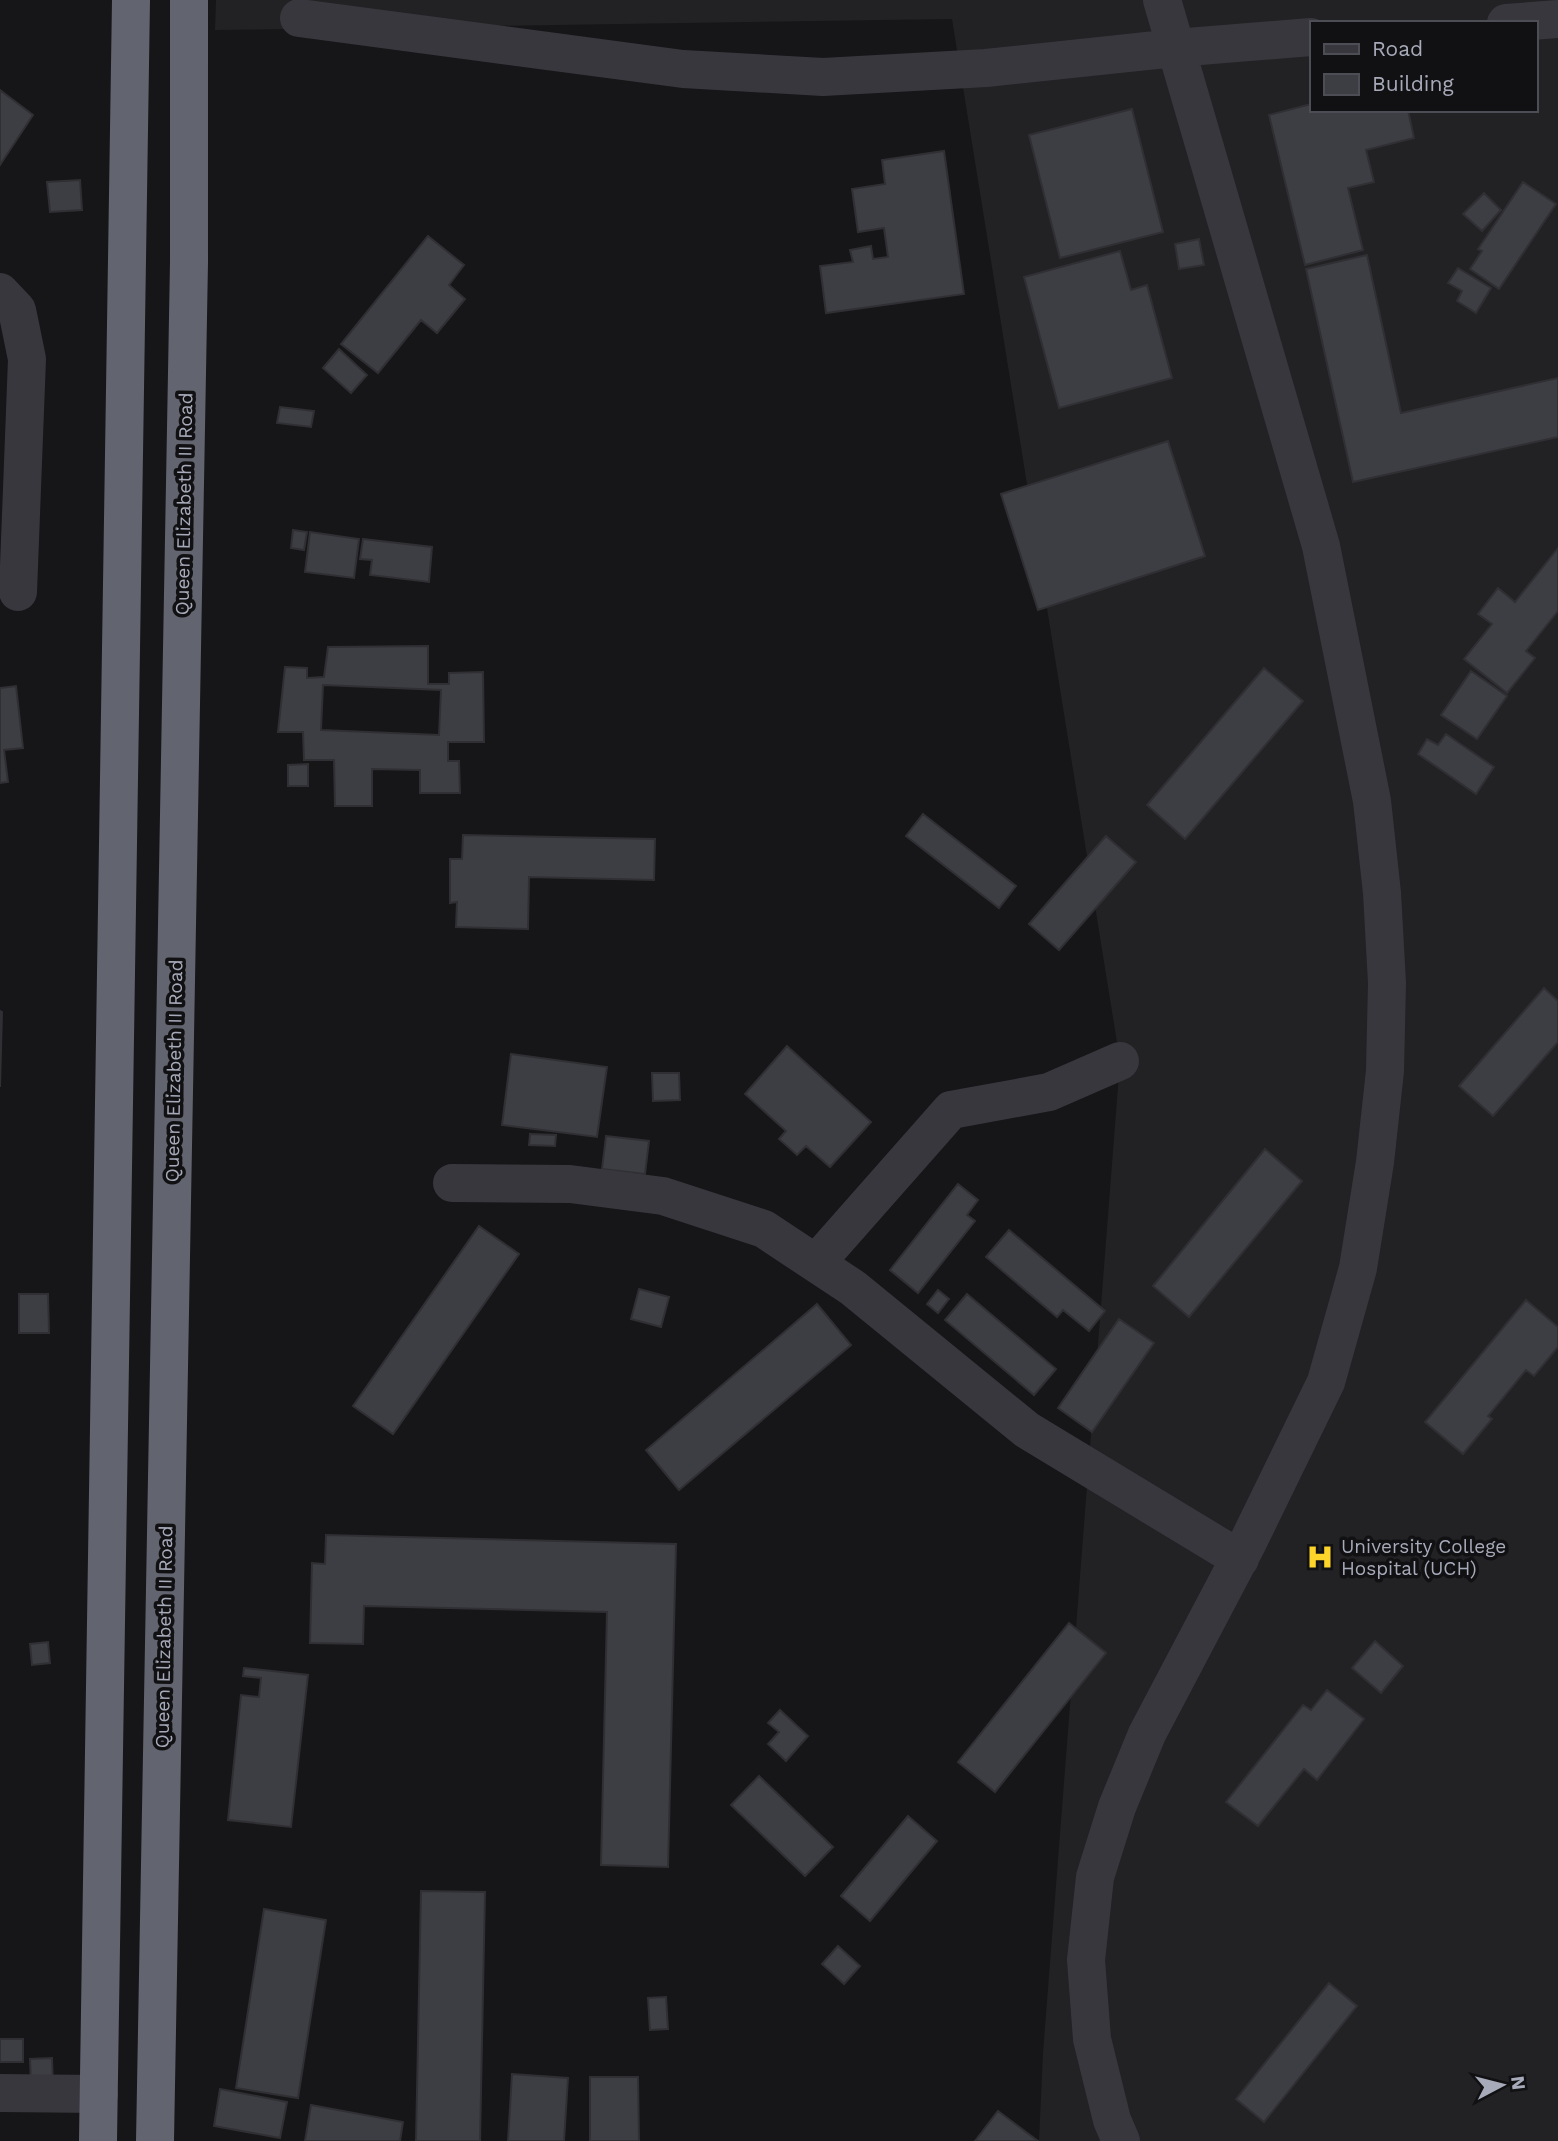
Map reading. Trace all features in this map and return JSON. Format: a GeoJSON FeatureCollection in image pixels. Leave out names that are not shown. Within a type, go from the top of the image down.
{"type":"FeatureCollection","features":[{"type":"Feature","properties":{"kind":"highway"},"geometry":{"type":"LineString","coordinates":[[98,2141],[131,0]]}},
{"type":"Feature","properties":{"kind":"highway","name":"Queen Elizabeth II Road"},"geometry":{"type":"LineString","coordinates":[[155,2141],[188,261],[189,0]]}},
{"type":"Feature","properties":{"kind":"highway"},"geometry":{"type":"LineString","coordinates":[[127,260],[188,261]]}},
{"type":"Feature","properties":{"kind":"street"},"geometry":{"type":"LineString","coordinates":[[1121,2141],[1112,2120],[1093,2039],[1086,1960],[1095,1877],[1117,1807],[1147,1734],[1240,1559],[1326,1382],[1358,1268],[1375,1162],[1385,1071],[1386,970],[1382,894],[1372,801],[1321,546],[1162,0]]}},
{"type":"Feature","properties":{"kind":"street"},"geometry":{"type":"LineString","coordinates":[[1515,21],[1553,13]]}},
{"type":"Feature","properties":{"kind":"street"},"geometry":{"type":"LineString","coordinates":[[299,18],[682,69],[823,76],[986,68],[1310,37]]}},
{"type":"Feature","properties":{"kind":"street"},"geometry":{"type":"LineString","coordinates":[[0,292],[17,310],[27,359],[18,592]]}},
{"type":"Feature","properties":{"kind":"street"},"geometry":{"type":"LineString","coordinates":[[816,1263],[951,1110],[1049,1092],[1120,1060]]}},
{"type":"Feature","properties":{"kind":"street"},"geometry":{"type":"LineString","coordinates":[[452,1183],[570,1184],[663,1196],[764,1229],[853,1288],[1027,1430],[1240,1559]]}},
{"type":"Feature","properties":{"kind":"street"},"geometry":{"type":"LineString","coordinates":[[0,2093],[99,2094]]}},
{"type":"Feature","properties":{"kind":"shaded area","name":"University College Hospital (UCH)"},"geometry":{"type":"Polygon","coordinates":[[[216,0],[1558,0],[1558,2141],[1039,2141],[1043,2053],[1120,1061],[952,19],[215,30],[216,0]]]}},
{"type":"Feature","properties":{"kind":"building"},"geometry":{"type":"Polygon","coordinates":[[[0,90],[33,115],[0,165],[0,90]]]}},
{"type":"Feature","properties":{"kind":"building"},"geometry":{"type":"Polygon","coordinates":[[[1310,104],[1310,112],[1408,112],[1414,138],[1366,150],[1374,182],[1348,188],[1363,250],[1305,265],[1269,115],[1310,104]]]}},
{"type":"Feature","properties":{"kind":"building"},"geometry":{"type":"Polygon","coordinates":[[[1132,109],[1163,232],[1060,258],[1029,135],[1132,109]]]}},
{"type":"Feature","properties":{"kind":"building"},"geometry":{"type":"Polygon","coordinates":[[[944,151],[964,294],[826,313],[820,266],[853,262],[850,250],[871,246],[873,259],[888,257],[884,228],[858,232],[852,189],[885,184],[882,160],[944,151]]]}},
{"type":"Feature","properties":{"kind":"building"},"geometry":{"type":"Polygon","coordinates":[[[80,180],[82,210],[50,212],[47,182],[80,180]]]}},
{"type":"Feature","properties":{"kind":"building"},"geometry":{"type":"Polygon","coordinates":[[[1523,182],[1556,204],[1499,289],[1470,269],[1482,251],[1478,249],[1523,182]]]}},
{"type":"Feature","properties":{"kind":"building"},"geometry":{"type":"Polygon","coordinates":[[[1484,193],[1501,210],[1482,231],[1463,214],[1484,193]]]}},
{"type":"Feature","properties":{"kind":"building"},"geometry":{"type":"Polygon","coordinates":[[[428,236],[464,265],[449,285],[465,299],[437,333],[421,320],[378,373],[341,344],[428,236]]]}},
{"type":"Feature","properties":{"kind":"building"},"geometry":{"type":"Polygon","coordinates":[[[1199,239],[1204,265],[1179,269],[1175,244],[1199,239]]]}},
{"type":"Feature","properties":{"kind":"building"},"geometry":{"type":"Polygon","coordinates":[[[1120,251],[1131,290],[1147,285],[1172,378],[1059,408],[1024,277],[1120,251]]]}},
{"type":"Feature","properties":{"kind":"building"},"geometry":{"type":"Polygon","coordinates":[[[1367,255],[1401,413],[1558,378],[1558,437],[1353,482],[1306,269],[1367,255]]]}},
{"type":"Feature","properties":{"kind":"building"},"geometry":{"type":"Polygon","coordinates":[[[1458,268],[1491,288],[1476,313],[1457,301],[1462,291],[1448,283],[1458,268]]]}},
{"type":"Feature","properties":{"kind":"building"},"geometry":{"type":"Polygon","coordinates":[[[339,349],[367,375],[351,393],[323,368],[339,349]]]}},
{"type":"Feature","properties":{"kind":"building"},"geometry":{"type":"Polygon","coordinates":[[[280,407],[314,411],[311,427],[277,423],[280,407]]]}},
{"type":"Feature","properties":{"kind":"building"},"geometry":{"type":"Polygon","coordinates":[[[1168,441],[1205,556],[1038,610],[1001,494],[1168,441]]]}},
{"type":"Feature","properties":{"kind":"building"},"geometry":{"type":"Polygon","coordinates":[[[293,530],[307,532],[304,550],[291,548],[293,530]]]}},
{"type":"Feature","properties":{"kind":"building"},"geometry":{"type":"Polygon","coordinates":[[[310,532],[359,539],[354,578],[305,572],[310,532]]]}},
{"type":"Feature","properties":{"kind":"building"},"geometry":{"type":"Polygon","coordinates":[[[363,539],[432,547],[429,582],[370,575],[372,560],[360,559],[363,539]]]}},
{"type":"Feature","properties":{"kind":"building"},"geometry":{"type":"Polygon","coordinates":[[[1558,548],[1558,611],[1526,651],[1535,658],[1507,693],[1464,659],[1492,624],[1478,614],[1498,588],[1515,602],[1558,548]]]}},
{"type":"Feature","properties":{"kind":"building"},"geometry":{"type":"Polygon","coordinates":[[[428,646],[428,684],[449,684],[449,673],[483,672],[484,742],[448,742],[448,761],[459,761],[460,793],[420,793],[420,770],[372,769],[372,806],[335,806],[334,760],[304,760],[303,732],[278,732],[285,667],[307,668],[307,678],[324,677],[328,647],[428,646]],[[323,685],[321,730],[439,735],[441,690],[323,685]]]}},
{"type":"Feature","properties":{"kind":"building"},"geometry":{"type":"Polygon","coordinates":[[[1264,668],[1303,701],[1185,839],[1147,805],[1264,668]]]}},
{"type":"Feature","properties":{"kind":"building"},"geometry":{"type":"Polygon","coordinates":[[[1471,671],[1507,696],[1477,739],[1441,715],[1471,671]]]}},
{"type":"Feature","properties":{"kind":"building"},"geometry":{"type":"Polygon","coordinates":[[[16,686],[23,748],[4,750],[8,782],[0,783],[0,688],[16,686]]]}},
{"type":"Feature","properties":{"kind":"building"},"geometry":{"type":"Polygon","coordinates":[[[1446,734],[1494,767],[1476,794],[1418,754],[1427,739],[1438,745],[1446,734]]]}},
{"type":"Feature","properties":{"kind":"building"},"geometry":{"type":"Polygon","coordinates":[[[308,764],[308,786],[288,786],[288,765],[308,764]]]}},
{"type":"Feature","properties":{"kind":"building"},"geometry":{"type":"Polygon","coordinates":[[[923,814],[1016,886],[999,908],[906,836],[923,814]]]}},
{"type":"Feature","properties":{"kind":"building"},"geometry":{"type":"Polygon","coordinates":[[[463,835],[655,839],[654,880],[529,877],[528,929],[456,927],[457,902],[450,903],[450,859],[462,859],[463,835]]]}},
{"type":"Feature","properties":{"kind":"building"},"geometry":{"type":"Polygon","coordinates":[[[1106,836],[1136,862],[1059,950],[1029,924],[1106,836]]]}},
{"type":"Feature","properties":{"kind":"building"},"geometry":{"type":"Polygon","coordinates":[[[1544,988],[1558,1001],[1558,1042],[1493,1116],[1459,1086],[1544,988]]]}},
{"type":"Feature","properties":{"kind":"building"},"geometry":{"type":"Polygon","coordinates":[[[0,1011],[2,1012],[0,1087],[0,1011]]]}},
{"type":"Feature","properties":{"kind":"building"},"geometry":{"type":"Polygon","coordinates":[[[787,1046],[871,1122],[830,1167],[806,1146],[797,1155],[779,1139],[786,1131],[745,1094],[787,1046]]]}},
{"type":"Feature","properties":{"kind":"building"},"geometry":{"type":"Polygon","coordinates":[[[511,1054],[607,1067],[597,1137],[502,1125],[511,1054]]]}},
{"type":"Feature","properties":{"kind":"building"},"geometry":{"type":"Polygon","coordinates":[[[652,1073],[679,1073],[680,1100],[653,1101],[652,1073]]]}},
{"type":"Feature","properties":{"kind":"building"},"geometry":{"type":"Polygon","coordinates":[[[530,1134],[556,1135],[555,1146],[529,1145],[530,1134]]]}},
{"type":"Feature","properties":{"kind":"building"},"geometry":{"type":"Polygon","coordinates":[[[606,1136],[649,1141],[645,1174],[602,1169],[606,1136]]]}},
{"type":"Feature","properties":{"kind":"building"},"geometry":{"type":"Polygon","coordinates":[[[1265,1149],[1302,1181],[1189,1317],[1153,1286],[1265,1149]]]}},
{"type":"Feature","properties":{"kind":"building"},"geometry":{"type":"Polygon","coordinates":[[[958,1184],[978,1200],[967,1215],[975,1221],[918,1293],[890,1270],[958,1184]]]}},
{"type":"Feature","properties":{"kind":"building"},"geometry":{"type":"Polygon","coordinates":[[[479,1226],[519,1254],[393,1434],[353,1406],[479,1226]]]}},
{"type":"Feature","properties":{"kind":"building"},"geometry":{"type":"Polygon","coordinates":[[[1009,1230],[1105,1311],[1089,1331],[1063,1310],[1057,1317],[986,1257],[1009,1230]]]}},
{"type":"Feature","properties":{"kind":"building"},"geometry":{"type":"Polygon","coordinates":[[[639,1289],[669,1297],[661,1327],[631,1319],[639,1289]]]}},
{"type":"Feature","properties":{"kind":"building"},"geometry":{"type":"Polygon","coordinates":[[[938,1290],[949,1299],[938,1313],[927,1304],[938,1290]]]}},
{"type":"Feature","properties":{"kind":"building"},"geometry":{"type":"Polygon","coordinates":[[[19,1294],[48,1294],[49,1333],[19,1333],[19,1294]]]}},
{"type":"Feature","properties":{"kind":"building"},"geometry":{"type":"Polygon","coordinates":[[[967,1294],[1056,1369],[1034,1395],[945,1320],[967,1294]]]}},
{"type":"Feature","properties":{"kind":"building"},"geometry":{"type":"Polygon","coordinates":[[[1526,1300],[1558,1327],[1558,1347],[1534,1376],[1526,1370],[1488,1416],[1492,1419],[1463,1454],[1425,1422],[1526,1300]]]}},
{"type":"Feature","properties":{"kind":"building"},"geometry":{"type":"Polygon","coordinates":[[[817,1304],[851,1345],[679,1490],[646,1450],[817,1304]]]}},
{"type":"Feature","properties":{"kind":"building"},"geometry":{"type":"Polygon","coordinates":[[[1119,1319],[1154,1343],[1092,1432],[1058,1408],[1119,1319]]]}},
{"type":"Feature","properties":{"kind":"building"},"geometry":{"type":"Polygon","coordinates":[[[326,1535],[676,1544],[668,1867],[601,1865],[607,1612],[364,1606],[363,1644],[310,1643],[312,1563],[325,1564],[326,1535]]]}},
{"type":"Feature","properties":{"kind":"building"},"geometry":{"type":"Polygon","coordinates":[[[1069,1623],[1106,1653],[995,1792],[958,1762],[1069,1623]]]}},
{"type":"Feature","properties":{"kind":"building"},"geometry":{"type":"Polygon","coordinates":[[[1375,1641],[1403,1666],[1381,1693],[1352,1668],[1375,1641]]]}},
{"type":"Feature","properties":{"kind":"building"},"geometry":{"type":"Polygon","coordinates":[[[48,1642],[50,1663],[32,1665],[30,1644],[48,1642]]]}},
{"type":"Feature","properties":{"kind":"building"},"geometry":{"type":"Polygon","coordinates":[[[244,1668],[308,1675],[291,1827],[228,1820],[241,1695],[259,1697],[261,1678],[243,1676],[244,1668]]]}},
{"type":"Feature","properties":{"kind":"building"},"geometry":{"type":"Polygon","coordinates":[[[1327,1690],[1364,1719],[1317,1780],[1304,1769],[1258,1826],[1226,1802],[1303,1705],[1311,1710],[1327,1690]]]}},
{"type":"Feature","properties":{"kind":"building"},"geometry":{"type":"Polygon","coordinates":[[[780,1710],[808,1736],[786,1761],[768,1744],[779,1732],[768,1723],[780,1710]]]}},
{"type":"Feature","properties":{"kind":"building"},"geometry":{"type":"Polygon","coordinates":[[[759,1776],[833,1847],[805,1876],[731,1805],[759,1776]]]}},
{"type":"Feature","properties":{"kind":"building"},"geometry":{"type":"Polygon","coordinates":[[[908,1816],[937,1841],[870,1921],[841,1896],[908,1816]]]}},
{"type":"Feature","properties":{"kind":"building"},"geometry":{"type":"Polygon","coordinates":[[[421,1891],[485,1892],[480,2141],[416,2141],[421,1891]]]}},
{"type":"Feature","properties":{"kind":"building"},"geometry":{"type":"Polygon","coordinates":[[[264,1909],[326,1920],[298,2098],[236,2088],[264,1909]]]}},
{"type":"Feature","properties":{"kind":"building"},"geometry":{"type":"Polygon","coordinates":[[[838,1946],[860,1966],[844,1984],[822,1964],[838,1946]]]}},
{"type":"Feature","properties":{"kind":"building"},"geometry":{"type":"Polygon","coordinates":[[[1329,1983],[1357,2006],[1264,2122],[1236,2099],[1329,1983]]]}},
{"type":"Feature","properties":{"kind":"building"},"geometry":{"type":"Polygon","coordinates":[[[666,1997],[668,2029],[650,2030],[648,1998],[666,1997]]]}},
{"type":"Feature","properties":{"kind":"building"},"geometry":{"type":"Polygon","coordinates":[[[0,2039],[23,2039],[23,2062],[0,2062],[0,2039]]]}},
{"type":"Feature","properties":{"kind":"building"},"geometry":{"type":"Polygon","coordinates":[[[52,2058],[53,2085],[31,2085],[30,2059],[52,2058]]]}},
{"type":"Feature","properties":{"kind":"building"},"geometry":{"type":"Polygon","coordinates":[[[512,2074],[568,2078],[564,2141],[508,2141],[512,2074]]]}},
{"type":"Feature","properties":{"kind":"building"},"geometry":{"type":"Polygon","coordinates":[[[590,2077],[638,2077],[639,2141],[590,2141],[590,2077]]]}},
{"type":"Feature","properties":{"kind":"building"},"geometry":{"type":"Polygon","coordinates":[[[220,2089],[287,2102],[280,2138],[214,2126],[220,2089]]]}},
{"type":"Feature","properties":{"kind":"building"},"geometry":{"type":"Polygon","coordinates":[[[311,2105],[403,2122],[400,2141],[305,2141],[311,2105]]]}},
{"type":"Feature","properties":{"kind":"building"},"geometry":{"type":"Polygon","coordinates":[[[998,2111],[1038,2141],[975,2141],[998,2111]]]}},
{"type":"Feature","properties":{"kind":"place","name":"University College Hospital (UCH)"},"geometry":{"type":"Point","coordinates":[1320,1557]}}]}
